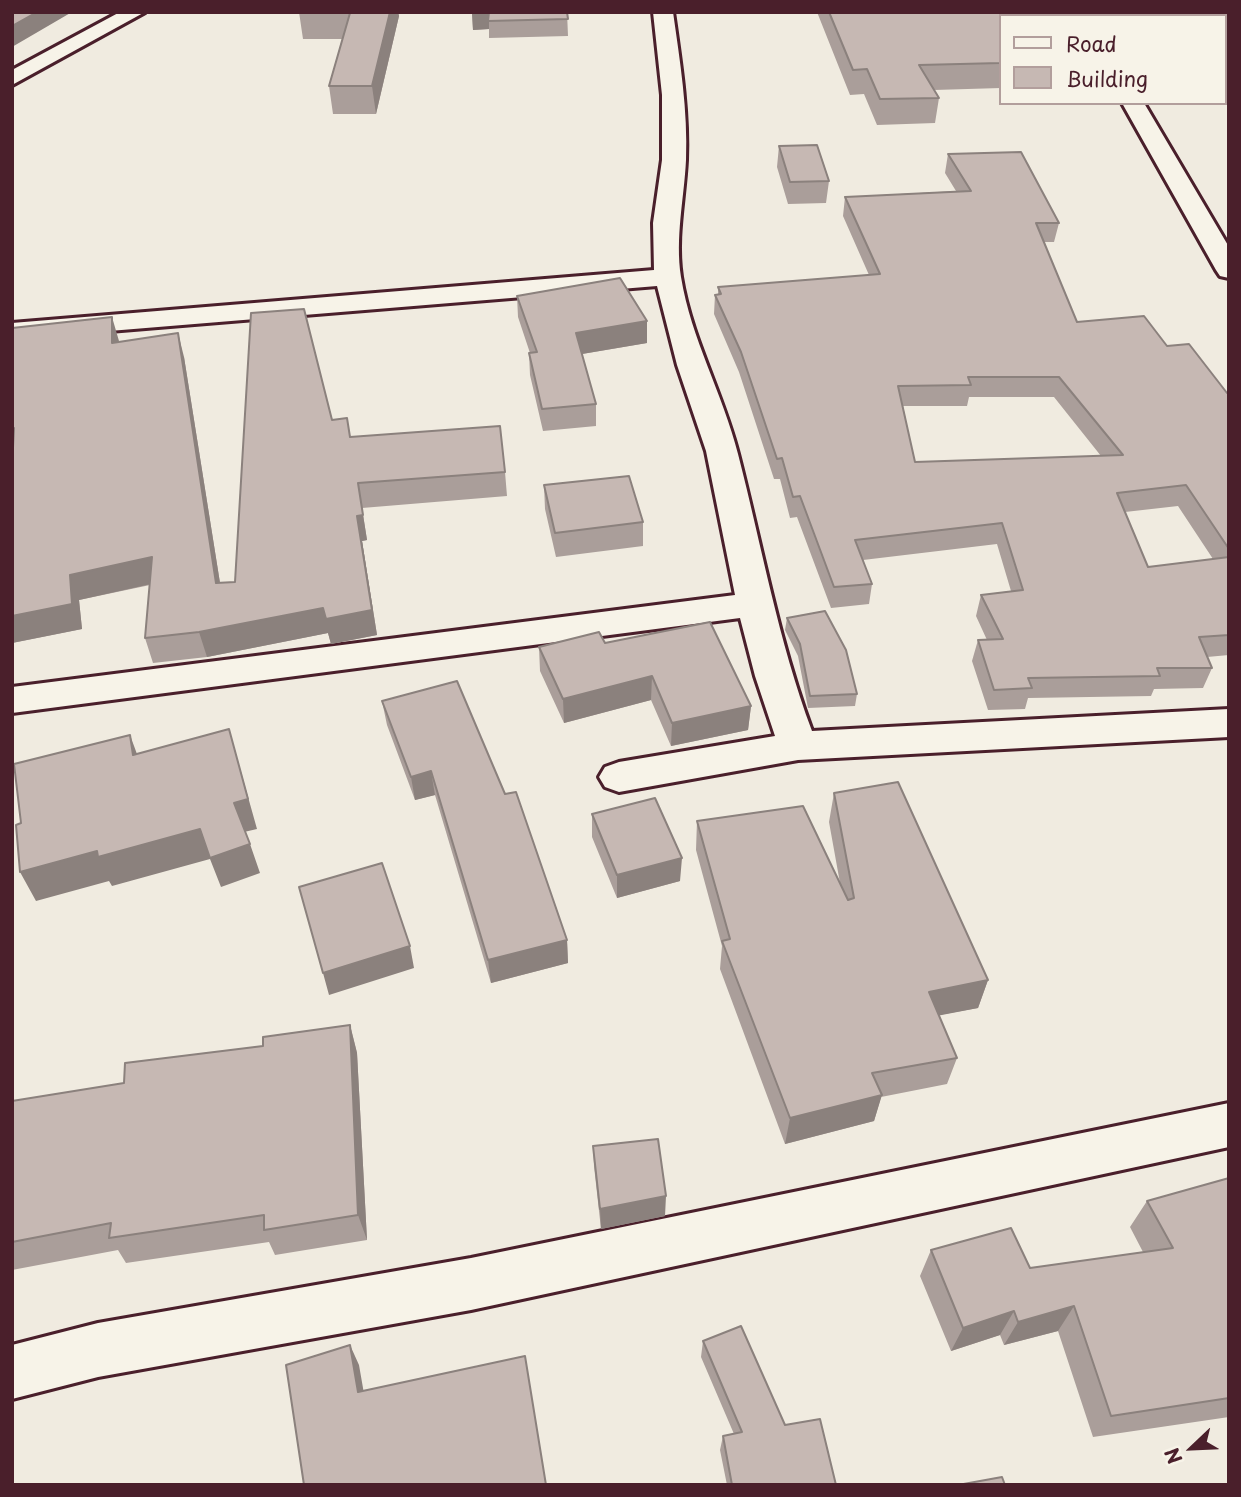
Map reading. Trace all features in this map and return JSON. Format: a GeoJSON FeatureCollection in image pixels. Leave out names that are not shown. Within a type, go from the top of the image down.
{"type":"FeatureCollection","features":[{"type":"Feature","properties":{"kind":"street"},"geometry":{"type":"LineString","coordinates":[[12,79],[135,12]]}},
{"type":"Feature","properties":{"kind":"street"},"geometry":{"type":"LineString","coordinates":[[663,12],[673,95],[674,160],[666,223],[668,277],[691,365],[722,451],[754,604],[773,676],[798,746]]}},
{"type":"Feature","properties":{"kind":"street"},"geometry":{"type":"LineString","coordinates":[[1134,105],[1229,270]]}},
{"type":"Feature","properties":{"kind":"street"},"geometry":{"type":"LineString","coordinates":[[12,331],[668,277]]}},
{"type":"Feature","properties":{"kind":"street"},"geometry":{"type":"LineString","coordinates":[[12,700],[754,604]]}},
{"type":"Feature","properties":{"kind":"street"},"geometry":{"type":"LineString","coordinates":[[619,777],[798,746],[1229,723]]}},
{"type":"Feature","properties":{"kind":"street"},"geometry":{"type":"LineString","coordinates":[[12,1372],[99,1350],[471,1284],[1229,1125]]}},
{"type":"Feature","properties":{"kind":"building"},"geometry":{"type":"Polygon","coordinates":[[[12,12],[37,12],[12,26],[12,12]]]}},
{"type":"Feature","properties":{"kind":"building"},"geometry":{"type":"Polygon","coordinates":[[[299,12],[390,12],[372,86],[329,86],[350,13],[299,12]]]}},
{"type":"Feature","properties":{"kind":"building"},"geometry":{"type":"Polygon","coordinates":[[[489,12],[567,12],[568,19],[488,21],[489,12]]]}},
{"type":"Feature","properties":{"kind":"building"},"geometry":{"type":"Polygon","coordinates":[[[829,12],[1229,12],[1229,75],[1227,14],[1000,14],[1000,63],[919,65],[939,98],[880,99],[867,69],[853,70],[829,12]]]}},
{"type":"Feature","properties":{"kind":"building"},"geometry":{"type":"Polygon","coordinates":[[[817,145],[829,181],[790,182],[779,146],[817,145]]]}},
{"type":"Feature","properties":{"kind":"building"},"geometry":{"type":"Polygon","coordinates":[[[1021,152],[1059,223],[1036,223],[1077,322],[1144,316],[1167,346],[1189,344],[1229,393],[1229,549],[1186,485],[1117,493],[1148,567],[1229,557],[1229,635],[1199,637],[1212,668],[1157,668],[1160,676],[1028,678],[1032,688],[994,690],[978,640],[1003,639],[981,595],[1023,590],[1002,523],[855,540],[872,584],[834,587],[800,496],[793,497],[782,458],[777,459],[741,352],[715,295],[721,294],[718,287],[880,274],[845,197],[971,191],[948,154],[1021,152]],[[968,377],[971,385],[898,386],[915,462],[1123,455],[1059,377],[968,377]]]}},
{"type":"Feature","properties":{"kind":"building"},"geometry":{"type":"Polygon","coordinates":[[[620,278],[647,321],[576,333],[596,404],[542,409],[529,353],[537,352],[517,296],[620,278]]]}},
{"type":"Feature","properties":{"kind":"building"},"geometry":{"type":"Polygon","coordinates":[[[304,309],[332,420],[347,418],[350,437],[500,426],[505,472],[358,483],[363,515],[357,516],[372,610],[326,619],[323,608],[199,632],[145,638],[152,557],[70,575],[72,604],[12,616],[12,328],[112,317],[112,343],[178,333],[216,583],[235,582],[251,313],[304,309]]]}},
{"type":"Feature","properties":{"kind":"building"},"geometry":{"type":"Polygon","coordinates":[[[629,476],[643,522],[555,533],[544,485],[629,476]]]}},
{"type":"Feature","properties":{"kind":"building"},"geometry":{"type":"Polygon","coordinates":[[[825,611],[846,650],[857,694],[810,696],[800,644],[787,618],[825,611]]]}},
{"type":"Feature","properties":{"kind":"building"},"geometry":{"type":"Polygon","coordinates":[[[710,622],[751,706],[672,723],[652,676],[563,699],[539,647],[599,632],[605,643],[710,622]]]}},
{"type":"Feature","properties":{"kind":"building"},"geometry":{"type":"Polygon","coordinates":[[[457,681],[505,794],[516,792],[567,940],[488,960],[431,771],[411,777],[382,701],[457,681]]]}},
{"type":"Feature","properties":{"kind":"building"},"geometry":{"type":"Polygon","coordinates":[[[229,729],[248,799],[234,803],[250,844],[210,858],[200,829],[98,857],[97,851],[20,872],[16,825],[21,823],[14,764],[130,735],[133,755],[229,729]]]}},
{"type":"Feature","properties":{"kind":"building"},"geometry":{"type":"Polygon","coordinates":[[[898,782],[988,980],[929,992],[957,1058],[872,1073],[882,1095],[790,1118],[722,941],[730,939],[697,821],[803,806],[848,900],[854,898],[834,793],[898,782]]]}},
{"type":"Feature","properties":{"kind":"building"},"geometry":{"type":"Polygon","coordinates":[[[655,798],[682,858],[617,875],[592,814],[655,798]]]}},
{"type":"Feature","properties":{"kind":"building"},"geometry":{"type":"Polygon","coordinates":[[[382,863],[410,946],[323,973],[299,887],[382,863]]]}},
{"type":"Feature","properties":{"kind":"building"},"geometry":{"type":"Polygon","coordinates":[[[350,1025],[358,1215],[264,1230],[264,1215],[109,1238],[111,1223],[12,1242],[12,1101],[124,1083],[125,1063],[263,1046],[263,1037],[350,1025]]]}},
{"type":"Feature","properties":{"kind":"building"},"geometry":{"type":"Polygon","coordinates":[[[658,1139],[666,1196],[600,1209],[593,1146],[658,1139]]]}},
{"type":"Feature","properties":{"kind":"building"},"geometry":{"type":"Polygon","coordinates":[[[1229,1178],[1229,1398],[1111,1416],[1074,1306],[1018,1322],[1014,1311],[963,1328],[931,1250],[1011,1228],[1030,1268],[1173,1248],[1147,1201],[1229,1178]]]}},
{"type":"Feature","properties":{"kind":"building"},"geometry":{"type":"Polygon","coordinates":[[[741,1326],[785,1425],[820,1419],[836,1485],[732,1485],[723,1436],[742,1432],[703,1341],[741,1326]]]}},
{"type":"Feature","properties":{"kind":"building"},"geometry":{"type":"Polygon","coordinates":[[[350,1345],[358,1392],[525,1356],[546,1485],[304,1485],[286,1365],[350,1345]]]}},
{"type":"Feature","properties":{"kind":"building"},"geometry":{"type":"Polygon","coordinates":[[[1002,1477],[1005,1485],[958,1485],[1002,1477]]]}}]}
